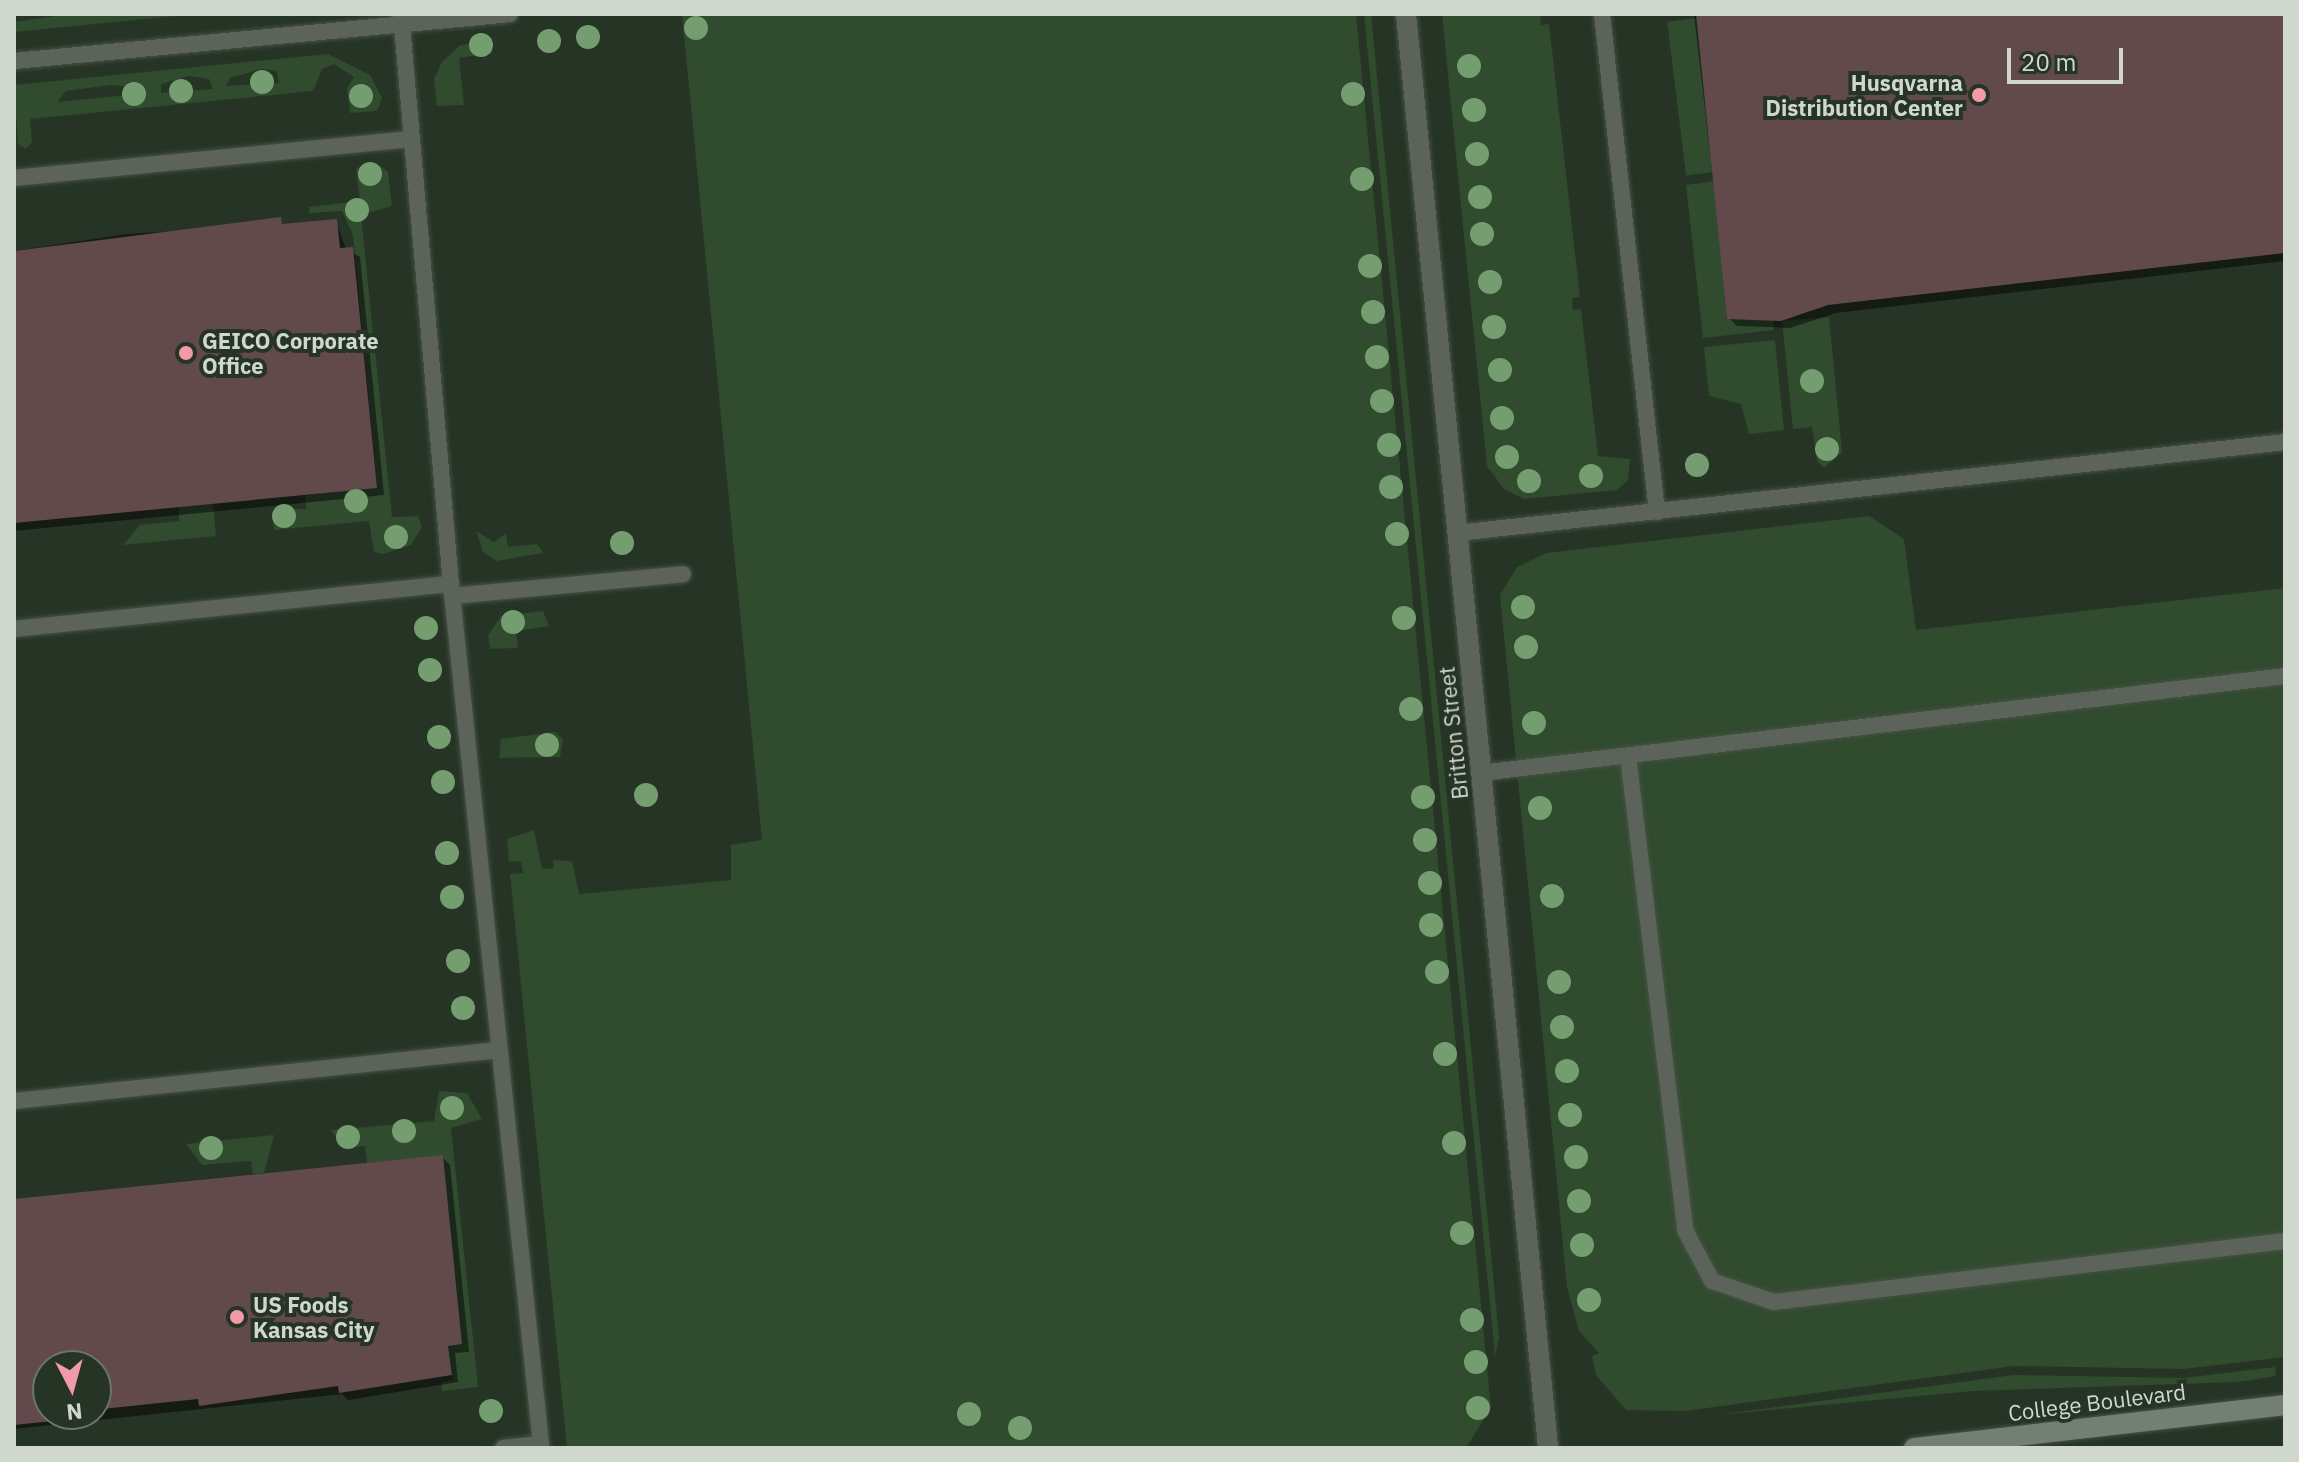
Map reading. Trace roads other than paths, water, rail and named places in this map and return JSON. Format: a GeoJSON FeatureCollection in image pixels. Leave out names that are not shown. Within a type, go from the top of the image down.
{"type":"FeatureCollection","features":[{"type":"Feature","properties":{"kind":"main road","name":"College Boulevard"},"geometry":{"type":"LineString","coordinates":[[1914,1448],[2285,1405]]}},
{"type":"Feature","properties":{"kind":"street","name":"Britton Street"},"geometry":{"type":"LineString","coordinates":[[1406,14],[1548,1448]]}},
{"type":"Feature","properties":{"kind":"lane"},"geometry":{"type":"LineString","coordinates":[[14,61],[401,19],[510,14]]}},
{"type":"Feature","properties":{"kind":"lane"},"geometry":{"type":"LineString","coordinates":[[1602,14],[1657,512]]}},
{"type":"Feature","properties":{"kind":"lane"},"geometry":{"type":"LineString","coordinates":[[401,19],[452,590],[541,1444],[503,1448]]}},
{"type":"Feature","properties":{"kind":"lane"},"geometry":{"type":"LineString","coordinates":[[14,178],[411,139]]}},
{"type":"Feature","properties":{"kind":"lane"},"geometry":{"type":"LineString","coordinates":[[1457,533],[2285,442]]}},
{"type":"Feature","properties":{"kind":"lane"},"geometry":{"type":"LineString","coordinates":[[14,629],[452,590],[683,574]]}},
{"type":"Feature","properties":{"kind":"lane"},"geometry":{"type":"LineString","coordinates":[[1481,773],[2285,676]]}},
{"type":"Feature","properties":{"kind":"lane"},"geometry":{"type":"LineString","coordinates":[[1628,756],[1685,1230],[1712,1281],[1774,1302],[2285,1241]]}},
{"type":"Feature","properties":{"kind":"lane"},"geometry":{"type":"LineString","coordinates":[[14,1101],[498,1050]]}},
{"type":"Feature","properties":{"kind":"place","name":"Husqvarna Distribution Center"},"geometry":{"type":"Point","coordinates":[1979,95]}},
{"type":"Feature","properties":{"kind":"place","name":"GEICO Corporate Office"},"geometry":{"type":"Point","coordinates":[186,353]}},
{"type":"Feature","properties":{"kind":"place","name":"US Foods Kansas City"},"geometry":{"type":"Point","coordinates":[237,1317]}}]}
